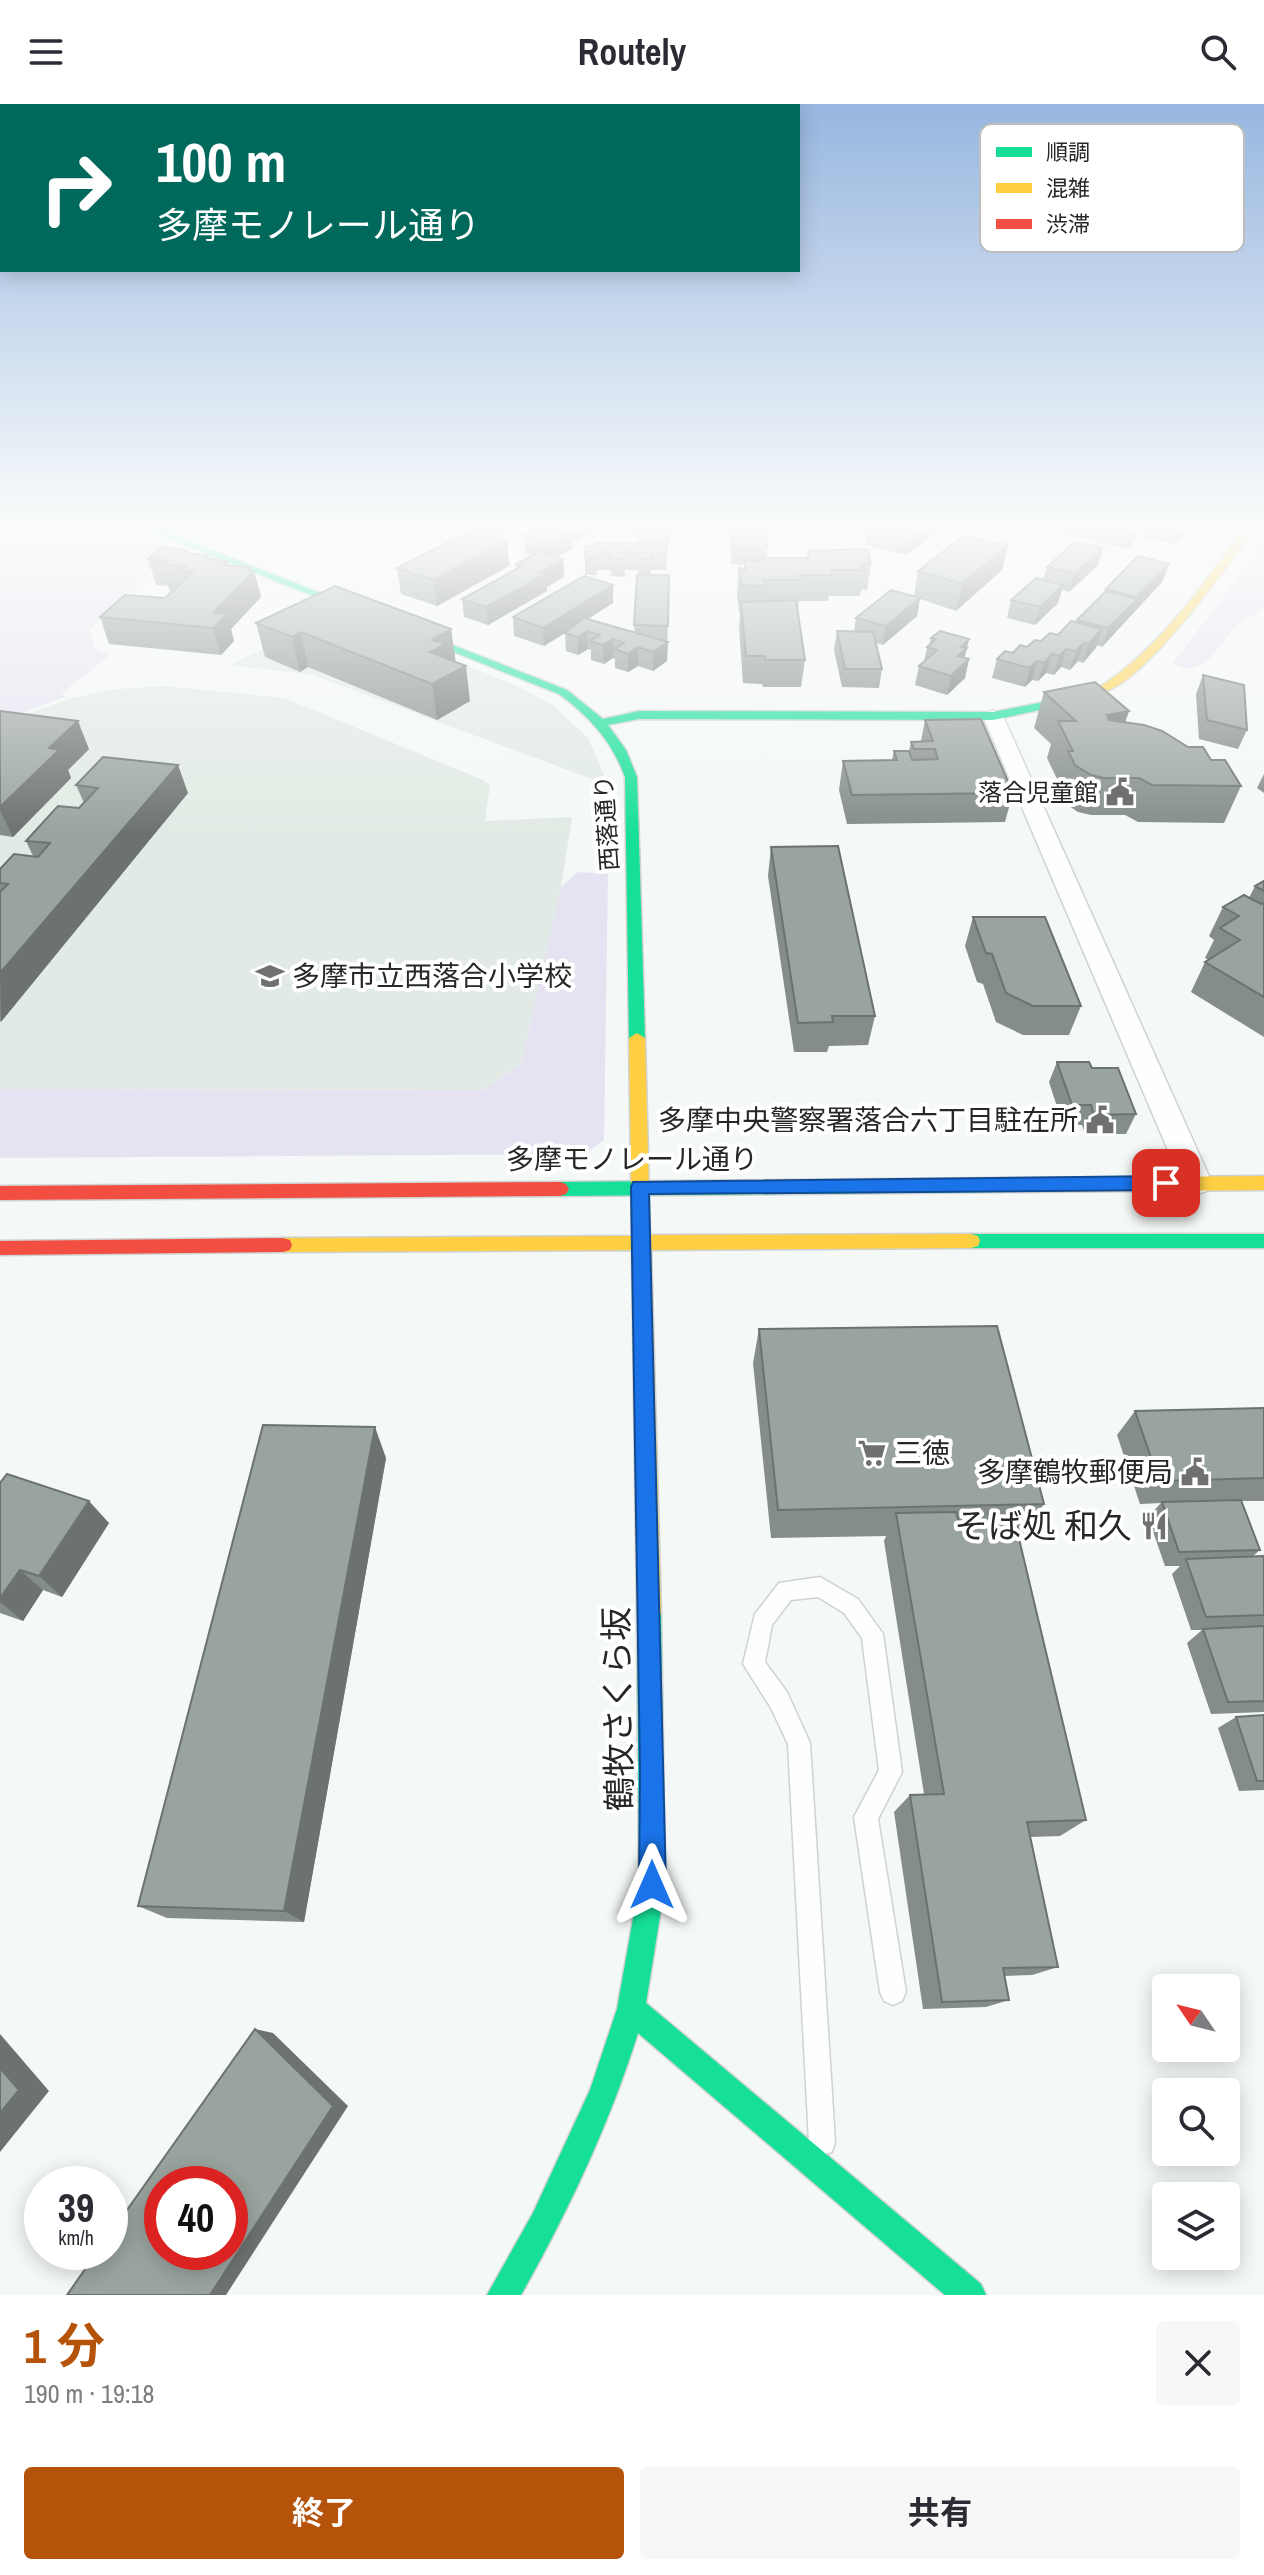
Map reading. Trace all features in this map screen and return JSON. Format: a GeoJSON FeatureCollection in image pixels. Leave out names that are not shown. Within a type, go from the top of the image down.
{"type":"FeatureCollection","features":[{"type":"Feature","properties":{"kind":"street","name":"西落通り"},"geometry":{"type":"LineString","coordinates":[[407,629],[563,692],[605,722],[626,758],[632,795],[640,1187]]}},
{"type":"Feature","properties":{"kind":"street"},"geometry":{"type":"LineString","coordinates":[[605,722],[639,715],[993,716],[1088,697],[1120,681],[1143,662],[1169,629]]}},
{"type":"Feature","properties":{"kind":"street"},"geometry":{"type":"LineString","coordinates":[[993,716],[1197,1183]]}},
{"type":"Feature","properties":{"kind":"street","name":"多摩モノレール通り"},"geometry":{"type":"LineString","coordinates":[[0,1193],[1264,1183]]}},
{"type":"Feature","properties":{"kind":"street","name":"鶴牧さくら坂"},"geometry":{"type":"LineString","coordinates":[[503,2295],[544,2224],[604,2094],[631,2009],[652,1885],[640,1187]]}},
{"type":"Feature","properties":{"kind":"street"},"geometry":{"type":"LineString","coordinates":[[0,1248],[641,1242],[1264,1241]]}},
{"type":"Feature","properties":{"kind":"street"},"geometry":{"type":"LineString","coordinates":[[631,2009],[970,2295]]}},
{"type":"Feature","properties":{"kind":"lane"},"geometry":{"type":"LineString","coordinates":[[824,2172],[799,1743],[779,1700],[754,1664],[762,1621],[786,1590],[820,1587],[851,1606],[872,1634],[891,1772],[866,1817],[893,1992]]}},
{"type":"Feature","properties":{"kind":"shaded area"},"geometry":{"type":"Polygon","coordinates":[[[0,629],[90,629],[94,648],[110,655],[62,693],[65,697],[24,712],[0,726],[0,629]]]}},
{"type":"Feature","properties":{"kind":"shaded area"},"geometry":{"type":"Polygon","coordinates":[[[303,629],[373,629],[513,684],[553,705],[588,738],[608,785],[313,675],[230,665],[303,629]]]}},
{"type":"Feature","properties":{"kind":"shaded area"},"geometry":{"type":"Polygon","coordinates":[[[1199,629],[1234,629],[1202,664],[1184,668],[1173,663],[1199,629]]]}},
{"type":"Feature","properties":{"kind":"shaded area","name":"多摩市立西落合小学校"},"geometry":{"type":"Polygon","coordinates":[[[165,686],[284,698],[483,780],[490,785],[485,821],[572,817],[561,887],[521,1064],[482,1090],[0,1089],[0,730],[26,714],[72,698],[118,689],[165,686]]]}},
{"type":"Feature","properties":{"kind":"shaded area"},"geometry":{"type":"Polygon","coordinates":[[[578,872],[608,874],[604,1140],[585,1154],[0,1158],[0,1089],[483,1090],[521,1064],[561,887],[578,872]]]}},
{"type":"Feature","properties":{"kind":"building"},"geometry":{"type":"Polygon","coordinates":[[[272,629],[451,629],[432,640],[445,644],[430,652],[466,666],[432,684],[301,632],[292,637],[272,629]]]}},
{"type":"Feature","properties":{"kind":"building"},"geometry":{"type":"Polygon","coordinates":[[[570,629],[623,629],[668,642],[653,652],[638,647],[628,654],[615,649],[624,643],[613,639],[603,645],[590,641],[600,635],[587,631],[578,637],[565,633],[570,629]]]}},
{"type":"Feature","properties":{"kind":"building"},"geometry":{"type":"Polygon","coordinates":[[[744,629],[800,629],[805,660],[765,660],[765,656],[746,656],[744,629]]]}},
{"type":"Feature","properties":{"kind":"building"},"geometry":{"type":"Polygon","coordinates":[[[1063,629],[1102,629],[1076,651],[1066,649],[1059,656],[1052,654],[1044,663],[1037,661],[1030,668],[997,659],[1005,651],[1013,653],[1020,645],[1027,647],[1050,633],[1058,635],[1063,629]]]}},
{"type":"Feature","properties":{"kind":"building"},"geometry":{"type":"Polygon","coordinates":[[[837,631],[873,632],[882,669],[845,669],[837,631]]]}},
{"type":"Feature","properties":{"kind":"building"},"geometry":{"type":"Polygon","coordinates":[[[940,631],[969,639],[961,647],[967,648],[958,656],[969,659],[951,676],[919,666],[937,650],[927,647],[936,639],[931,638],[940,631]]]}},
{"type":"Feature","properties":{"kind":"building"},"geometry":{"type":"Polygon","coordinates":[[[1203,675],[1244,685],[1247,730],[1207,720],[1203,675]]]}},
{"type":"Feature","properties":{"kind":"building"},"geometry":{"type":"Polygon","coordinates":[[[1095,682],[1129,711],[1107,715],[1109,720],[1144,725],[1162,731],[1188,747],[1203,747],[1211,760],[1225,760],[1241,786],[1152,785],[1139,778],[1091,775],[1075,765],[1068,751],[1073,751],[1058,721],[1076,721],[1044,692],[1095,682]]]}},
{"type":"Feature","properties":{"kind":"building"},"geometry":{"type":"Polygon","coordinates":[[[0,711],[78,721],[49,748],[59,750],[0,807],[0,711]]]}},
{"type":"Feature","properties":{"kind":"building"},"geometry":{"type":"Polygon","coordinates":[[[981,719],[1013,793],[852,795],[843,761],[897,760],[894,751],[909,751],[912,760],[938,759],[935,749],[914,749],[911,742],[933,741],[925,720],[981,719]]]}},
{"type":"Feature","properties":{"kind":"building"},"geometry":{"type":"Polygon","coordinates":[[[103,757],[178,765],[0,973],[0,892],[8,884],[0,883],[0,869],[14,854],[38,857],[50,843],[26,841],[58,806],[79,808],[98,788],[76,785],[103,757]]]}},
{"type":"Feature","properties":{"kind":"building"},"geometry":{"type":"Polygon","coordinates":[[[838,846],[875,1016],[832,1016],[833,1022],[798,1023],[771,847],[838,846]]]}},
{"type":"Feature","properties":{"kind":"building"},"geometry":{"type":"Polygon","coordinates":[[[1264,881],[1264,891],[1255,886],[1264,881]]]}},
{"type":"Feature","properties":{"kind":"building"},"geometry":{"type":"Polygon","coordinates":[[[1244,895],[1264,903],[1264,997],[1205,962],[1240,940],[1220,928],[1239,916],[1223,907],[1244,895]]]}},
{"type":"Feature","properties":{"kind":"building"},"geometry":{"type":"Polygon","coordinates":[[[973,917],[1045,917],[1081,1006],[1033,1006],[1006,993],[992,954],[986,953],[973,917]]]}},
{"type":"Feature","properties":{"kind":"building"},"geometry":{"type":"Polygon","coordinates":[[[1057,1062],[1089,1062],[1092,1068],[1118,1068],[1136,1114],[1094,1115],[1091,1105],[1072,1105],[1057,1062]]]}},
{"type":"Feature","properties":{"kind":"building"},"geometry":{"type":"Polygon","coordinates":[[[997,1326],[1044,1504],[778,1510],[759,1329],[997,1326]]]}},
{"type":"Feature","properties":{"kind":"building"},"geometry":{"type":"Polygon","coordinates":[[[1264,1408],[1264,1478],[1159,1481],[1135,1411],[1264,1408]]]}},
{"type":"Feature","properties":{"kind":"building"},"geometry":{"type":"Polygon","coordinates":[[[263,1425],[375,1427],[284,1911],[138,1906],[263,1425]]]}},
{"type":"Feature","properties":{"kind":"building"},"geometry":{"type":"Polygon","coordinates":[[[7,1474],[89,1501],[39,1576],[20,1570],[0,1598],[0,1483],[7,1474]]]}},
{"type":"Feature","properties":{"kind":"building"},"geometry":{"type":"Polygon","coordinates":[[[1241,1500],[1260,1550],[1179,1552],[1162,1502],[1241,1500]]]}},
{"type":"Feature","properties":{"kind":"building"},"geometry":{"type":"Polygon","coordinates":[[[956,1512],[959,1523],[1015,1522],[1086,1820],[1027,1822],[1058,1967],[1003,1968],[1009,2000],[942,2002],[910,1795],[944,1794],[896,1513],[956,1512]]]}},
{"type":"Feature","properties":{"kind":"building"},"geometry":{"type":"Polygon","coordinates":[[[1264,1556],[1264,1615],[1206,1617],[1186,1559],[1264,1556]]]}},
{"type":"Feature","properties":{"kind":"building"},"geometry":{"type":"Polygon","coordinates":[[[1264,1626],[1264,1701],[1228,1702],[1203,1629],[1264,1626]]]}},
{"type":"Feature","properties":{"kind":"building"},"geometry":{"type":"Polygon","coordinates":[[[1264,1715],[1264,1781],[1257,1781],[1236,1717],[1264,1715]]]}},
{"type":"Feature","properties":{"kind":"building"},"geometry":{"type":"Polygon","coordinates":[[[255,2029],[333,2106],[248,2237],[248,2166],[158,2166],[255,2029]]]}},
{"type":"Feature","properties":{"kind":"building"},"geometry":{"type":"Polygon","coordinates":[[[0,2068],[19,2090],[0,2113],[0,2068]]]}},
{"type":"Feature","properties":{"kind":"building"},"geometry":{"type":"Polygon","coordinates":[[[144,2186],[144,2270],[226,2270],[210,2295],[67,2295],[84,2270],[128,2270],[128,2209],[144,2186]]]}},
{"type":"Feature","properties":{"kind":"traffic: fast"},"geometry":{"type":"LineString","coordinates":[[404,629],[563,692],[605,728],[620,750],[631,777],[637,1038]]}},
{"type":"Feature","properties":{"kind":"traffic: fast"},"geometry":{"type":"LineString","coordinates":[[605,722],[639,715],[993,716],[1088,697],[1102,690]]}},
{"type":"Feature","properties":{"kind":"traffic: fast"},"geometry":{"type":"LineString","coordinates":[[560,1189],[1001,1185]]}},
{"type":"Feature","properties":{"kind":"traffic: fast"},"geometry":{"type":"LineString","coordinates":[[971,1241],[1264,1241]]}},
{"type":"Feature","properties":{"kind":"traffic: fast"},"geometry":{"type":"LineString","coordinates":[[503,2295],[544,2224],[604,2094],[631,2009],[652,1885],[649,1613]]}},
{"type":"Feature","properties":{"kind":"traffic: fast"},"geometry":{"type":"LineString","coordinates":[[631,2009],[970,2295]]}},
{"type":"Feature","properties":{"kind":"traffic: slow"},"geometry":{"type":"LineString","coordinates":[[1102,690],[1143,660],[1171,629]]}},
{"type":"Feature","properties":{"kind":"traffic: slow"},"geometry":{"type":"LineString","coordinates":[[637,1038],[649,1613]]}},
{"type":"Feature","properties":{"kind":"traffic: slow"},"geometry":{"type":"LineString","coordinates":[[1001,1185],[1264,1183]]}},
{"type":"Feature","properties":{"kind":"traffic: slow"},"geometry":{"type":"LineString","coordinates":[[283,1245],[971,1241]]}},
{"type":"Feature","properties":{"kind":"traffic: jam"},"geometry":{"type":"LineString","coordinates":[[0,1193],[560,1189]]}},
{"type":"Feature","properties":{"kind":"traffic: jam"},"geometry":{"type":"LineString","coordinates":[[0,1248],[283,1245]]}},
{"type":"Feature","properties":{"kind":"place","name":"落合児童館"},"geometry":{"type":"Point","coordinates":[1120,792]}},
{"type":"Feature","properties":{"kind":"place","name":"多摩市立西落合小学校"},"geometry":{"type":"Point","coordinates":[270,976]}},
{"type":"Feature","properties":{"kind":"place","name":"多摩中央警察署落合六丁目駐在所"},"geometry":{"type":"Point","coordinates":[1100,1120]}},
{"type":"Feature","properties":{"kind":"place","name":"三徳"},"geometry":{"type":"Point","coordinates":[872,1453]}},
{"type":"Feature","properties":{"kind":"place","name":"多摩鶴牧郵便局"},"geometry":{"type":"Point","coordinates":[1195,1472]}},
{"type":"Feature","properties":{"kind":"place","name":"そば処 和久"},"geometry":{"type":"Point","coordinates":[1154,1526]}},
{"type":"Feature","properties":{"kind":"route"},"geometry":{"type":"LineString","coordinates":[[652,1885],[653,1774],[640,1187],[1166,1183]]}}]}
